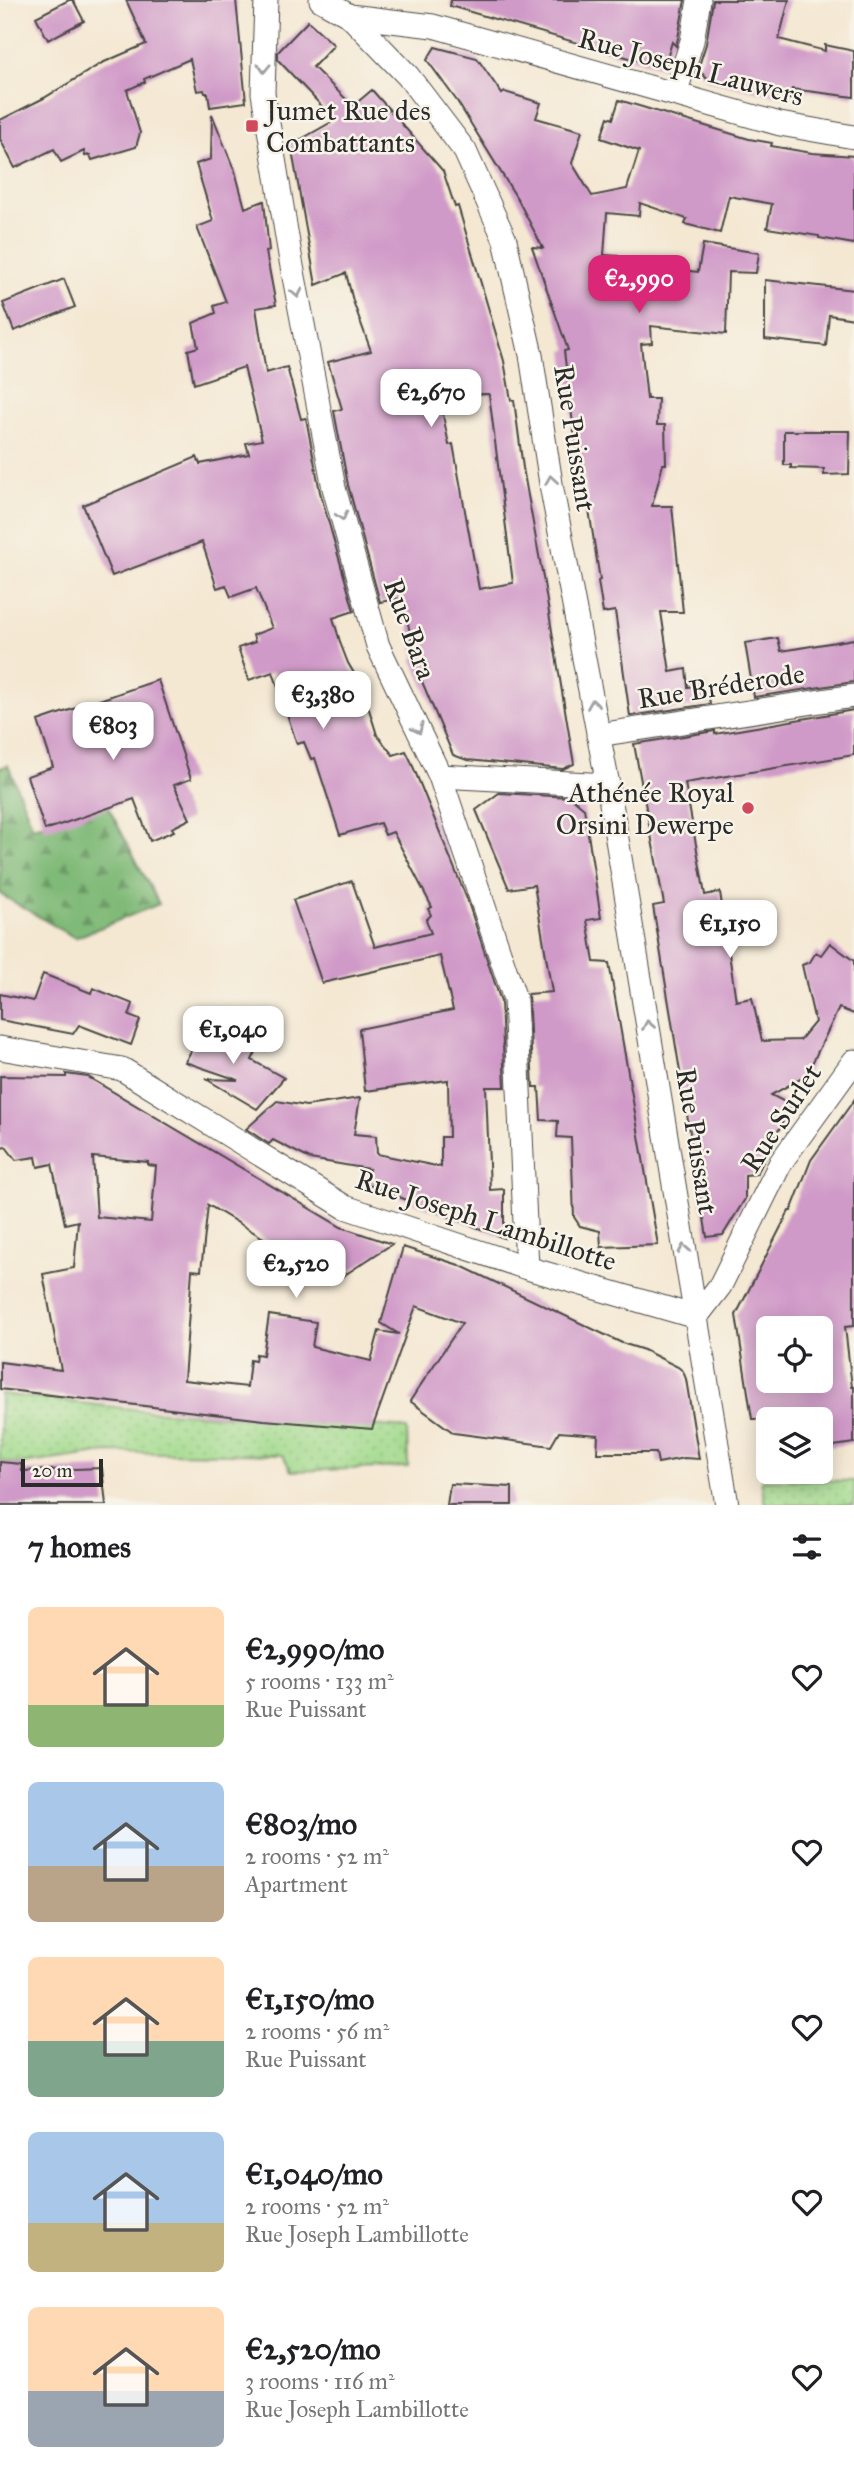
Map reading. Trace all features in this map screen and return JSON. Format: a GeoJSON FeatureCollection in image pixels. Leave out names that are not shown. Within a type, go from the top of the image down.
{"type":"FeatureCollection","features":[{"type":"Feature","properties":{"kind":"street","name":"Rue Bara"},"geometry":{"type":"LineString","coordinates":[[265,0],[263,93],[291,261],[334,488],[378,646],[439,776],[515,999],[527,1269]]}},
{"type":"Feature","properties":{"kind":"street","name":"Rue Puissant"},"geometry":{"type":"LineString","coordinates":[[321,0],[352,8],[408,76],[464,151],[505,240],[531,355],[552,490],[608,785],[727,1505]]}},
{"type":"Feature","properties":{"kind":"street"},"geometry":{"type":"LineString","coordinates":[[675,94],[692,41],[699,0]]}},
{"type":"Feature","properties":{"kind":"street","name":"Rue Joseph Lauwers"},"geometry":{"type":"LineString","coordinates":[[352,8],[433,26],[780,124],[854,137]]}},
{"type":"Feature","properties":{"kind":"street","name":"Rue Bréderode"},"geometry":{"type":"LineString","coordinates":[[598,735],[854,696]]}},
{"type":"Feature","properties":{"kind":"street"},"geometry":{"type":"LineString","coordinates":[[439,776],[608,785]]}},
{"type":"Feature","properties":{"kind":"street","name":"Rue Joseph Lambillotte"},"geometry":{"type":"LineString","coordinates":[[0,1048],[122,1069],[345,1207],[527,1269],[696,1317]]}},
{"type":"Feature","properties":{"kind":"street","name":"Rue Surlet"},"geometry":{"type":"LineString","coordinates":[[696,1317],[720,1286],[781,1162],[854,1061]]}},
{"type":"Feature","properties":{"kind":"green space"},"geometry":{"type":"Polygon","coordinates":[[[8,765],[33,827],[107,805],[159,904],[75,938],[0,894],[0,768],[8,765]]]}},
{"type":"Feature","properties":{"kind":"green space"},"geometry":{"type":"Polygon","coordinates":[[[0,1394],[150,1411],[396,1427],[407,1429],[408,1467],[291,1471],[283,1455],[107,1452],[21,1464],[0,1462],[0,1394]]]}},
{"type":"Feature","properties":{"kind":"green space"},"geometry":{"type":"Polygon","coordinates":[[[833,1481],[854,1481],[854,1505],[765,1505],[762,1484],[833,1484],[833,1481]]]}},
{"type":"Feature","properties":{"kind":"building"},"geometry":{"type":"Polygon","coordinates":[[[73,0],[84,21],[48,40],[36,17],[73,0]]]}},
{"type":"Feature","properties":{"kind":"building"},"geometry":{"type":"Polygon","coordinates":[[[126,0],[236,0],[246,102],[210,107],[208,93],[204,90],[197,91],[190,59],[144,79],[145,82],[127,90],[140,133],[136,147],[92,160],[90,155],[85,156],[84,151],[61,162],[54,149],[15,168],[0,139],[0,120],[44,98],[102,63],[146,44],[126,0]]]}},
{"type":"Feature","properties":{"kind":"building"},"geometry":{"type":"Polygon","coordinates":[[[451,0],[685,0],[676,46],[672,42],[664,68],[450,6],[451,0]]]}},
{"type":"Feature","properties":{"kind":"building"},"geometry":{"type":"Polygon","coordinates":[[[713,0],[789,0],[779,39],[825,51],[825,45],[854,51],[854,97],[792,89],[790,99],[708,80],[698,69],[706,44],[713,0]]]}},
{"type":"Feature","properties":{"kind":"building"},"geometry":{"type":"Polygon","coordinates":[[[308,21],[334,45],[313,67],[353,106],[372,90],[443,171],[455,207],[458,206],[504,361],[511,400],[514,400],[523,468],[574,764],[563,769],[467,760],[453,755],[412,658],[416,658],[402,598],[380,602],[348,485],[334,411],[342,409],[328,362],[371,351],[346,273],[316,285],[291,145],[335,120],[278,60],[278,52],[308,21]],[[489,394],[439,395],[449,445],[453,444],[479,589],[513,583],[489,394]]]}},
{"type":"Feature","properties":{"kind":"building"},"geometry":{"type":"Polygon","coordinates":[[[435,47],[477,58],[502,94],[505,92],[541,103],[536,118],[582,131],[572,163],[592,196],[627,189],[639,151],[601,138],[608,117],[613,119],[619,100],[749,139],[772,143],[771,146],[854,156],[854,244],[767,228],[772,204],[729,196],[720,233],[685,224],[687,219],[640,203],[639,216],[607,213],[604,255],[618,256],[618,263],[698,272],[703,244],[759,253],[756,273],[728,272],[726,334],[651,326],[652,343],[641,344],[647,399],[658,399],[657,425],[665,425],[666,464],[663,464],[652,506],[672,506],[683,612],[661,612],[670,672],[686,669],[688,687],[707,684],[710,704],[630,716],[615,611],[603,613],[582,465],[578,465],[564,351],[568,350],[532,247],[543,248],[518,200],[457,101],[427,60],[435,47]]]}},
{"type":"Feature","properties":{"kind":"building"},"geometry":{"type":"Polygon","coordinates":[[[212,114],[234,167],[245,208],[264,201],[269,251],[266,252],[276,305],[256,308],[266,373],[287,367],[301,419],[306,418],[320,492],[354,611],[333,618],[341,645],[362,687],[377,735],[393,755],[406,751],[410,759],[467,899],[501,1002],[505,1087],[486,1087],[490,1190],[504,1189],[504,1238],[366,1184],[369,1169],[310,1159],[273,1140],[269,1144],[246,1129],[277,1101],[306,1106],[360,1098],[354,1134],[376,1136],[377,1154],[441,1167],[441,1137],[449,1137],[448,1080],[365,1091],[359,1029],[453,1010],[440,956],[322,983],[293,900],[352,881],[375,947],[431,933],[426,920],[431,915],[428,909],[432,907],[393,832],[385,835],[380,823],[340,835],[315,758],[311,759],[304,742],[297,744],[273,672],[249,680],[238,648],[255,642],[253,635],[272,628],[256,588],[231,597],[226,585],[217,588],[202,542],[112,576],[83,505],[197,457],[200,464],[249,454],[246,443],[262,440],[244,367],[194,384],[188,350],[198,347],[193,323],[216,313],[214,306],[226,302],[197,227],[213,221],[196,164],[211,159],[212,114]]]}},
{"type":"Feature","properties":{"kind":"building"},"geometry":{"type":"Polygon","coordinates":[[[64,279],[75,307],[14,331],[3,303],[64,279]]]}},
{"type":"Feature","properties":{"kind":"building"},"geometry":{"type":"Polygon","coordinates":[[[765,280],[854,290],[854,319],[829,315],[826,346],[765,339],[765,280]]]}},
{"type":"Feature","properties":{"kind":"building"},"geometry":{"type":"Polygon","coordinates":[[[784,431],[850,431],[849,474],[824,475],[824,469],[791,468],[791,465],[784,465],[784,431]]]}},
{"type":"Feature","properties":{"kind":"building"},"geometry":{"type":"Polygon","coordinates":[[[778,638],[781,651],[854,639],[854,682],[754,697],[745,643],[778,638]]]}},
{"type":"Feature","properties":{"kind":"building"},"geometry":{"type":"Polygon","coordinates":[[[158,680],[191,779],[174,785],[190,819],[172,828],[174,831],[150,841],[134,799],[45,830],[27,776],[53,767],[38,721],[158,680]]]}},
{"type":"Feature","properties":{"kind":"building"},"geometry":{"type":"Polygon","coordinates":[[[854,710],[854,755],[685,783],[705,895],[720,892],[736,1001],[752,998],[762,1041],[800,1040],[815,1022],[802,965],[810,962],[816,952],[821,955],[830,943],[854,961],[854,1014],[839,1008],[806,1076],[771,1095],[791,1105],[757,1174],[745,1175],[745,1199],[723,1235],[707,1237],[653,906],[664,904],[634,744],[715,731],[715,734],[854,710]]]}},
{"type":"Feature","properties":{"kind":"building"},"geometry":{"type":"Polygon","coordinates":[[[499,793],[571,797],[584,808],[601,918],[587,920],[594,962],[609,963],[658,1245],[601,1247],[600,1231],[580,1226],[574,1217],[571,1138],[557,1137],[558,1121],[541,1120],[539,1087],[533,1087],[528,994],[552,992],[534,885],[509,889],[476,810],[499,793]]]}},
{"type":"Feature","properties":{"kind":"building"},"geometry":{"type":"Polygon","coordinates":[[[43,974],[91,993],[93,988],[133,1004],[129,1016],[140,1020],[131,1045],[79,1025],[73,1034],[0,1020],[0,994],[33,1001],[43,974]]]}},
{"type":"Feature","properties":{"kind":"building"},"geometry":{"type":"Polygon","coordinates":[[[207,1022],[246,1044],[256,1052],[252,1060],[284,1078],[257,1109],[206,1079],[238,1080],[185,1062],[207,1022]]]}},
{"type":"Feature","properties":{"kind":"building"},"geometry":{"type":"Polygon","coordinates":[[[66,1074],[88,1077],[341,1227],[392,1244],[340,1278],[301,1264],[296,1273],[273,1260],[280,1248],[208,1205],[201,1271],[192,1270],[184,1380],[247,1387],[250,1360],[255,1361],[256,1354],[263,1355],[269,1315],[316,1322],[312,1347],[371,1361],[379,1331],[399,1334],[381,1323],[403,1247],[459,1265],[678,1367],[686,1379],[699,1459],[684,1458],[658,1463],[656,1453],[597,1453],[598,1435],[559,1432],[551,1446],[454,1433],[410,1401],[462,1323],[416,1306],[372,1429],[264,1420],[0,1389],[0,1362],[61,1370],[43,1274],[74,1268],[78,1221],[65,1224],[52,1164],[38,1167],[36,1157],[16,1160],[6,1147],[0,1148],[0,1076],[66,1077],[66,1074]],[[93,1157],[97,1217],[151,1222],[156,1166],[148,1165],[148,1162],[93,1157]]]}},
{"type":"Feature","properties":{"kind":"building"},"geometry":{"type":"Polygon","coordinates":[[[854,1100],[854,1326],[845,1327],[854,1387],[854,1443],[833,1446],[833,1407],[756,1407],[756,1419],[752,1419],[736,1315],[791,1211],[811,1160],[854,1100]]]}},
{"type":"Feature","properties":{"kind":"building"},"geometry":{"type":"Polygon","coordinates":[[[0,1462],[21,1464],[22,1471],[102,1468],[106,1505],[0,1505],[0,1462]]]}},
{"type":"Feature","properties":{"kind":"building"},"geometry":{"type":"Polygon","coordinates":[[[450,1484],[512,1487],[512,1505],[447,1505],[450,1484]]]}},
{"type":"Feature","properties":{"kind":"place","name":"Jumet Rue des Combattants"},"geometry":{"type":"Point","coordinates":[252,126]}},
{"type":"Feature","properties":{"kind":"place","name":"Athénée Royal Orsini Dewerpe"},"geometry":{"type":"Point","coordinates":[748,808]}}]}
